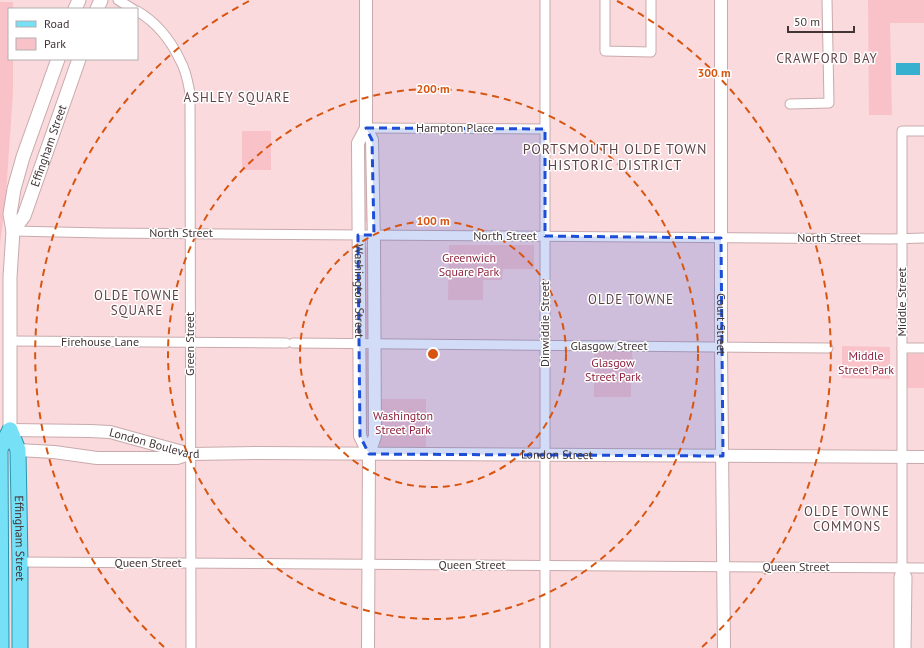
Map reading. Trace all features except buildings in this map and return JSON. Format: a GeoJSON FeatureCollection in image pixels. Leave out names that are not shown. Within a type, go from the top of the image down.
{"type":"FeatureCollection","features":[{"type":"Feature","properties":{"kind":"main road","name":"Effingham Street"},"geometry":{"type":"LineString","coordinates":[[2,648],[0,450],[5,430],[10,341],[10,277],[13,231],[10,214],[14,188],[23,157],[58,60]]}},
{"type":"Feature","properties":{"kind":"main road","name":"Effingham Street"},"geometry":{"type":"LineString","coordinates":[[13,231],[24,216],[79,60]]}},
{"type":"Feature","properties":{"kind":"main road","name":"Effingham Street"},"geometry":{"type":"LineString","coordinates":[[5,430],[18,450],[20,648]]}},
{"type":"Feature","properties":{"kind":"main road","name":"London Boulevard"},"geometry":{"type":"LineString","coordinates":[[0,450],[18,450]]}},
{"type":"Feature","properties":{"kind":"street"},"geometry":{"type":"LineString","coordinates":[[118,0],[131,8]]}},
{"type":"Feature","properties":{"kind":"street","name":"Washington Street"},"geometry":{"type":"LineString","coordinates":[[366,0],[366,128],[372,140],[374,235],[375,436],[369,454],[368,648]]}},
{"type":"Feature","properties":{"kind":"street","name":"Dinwiddie Street"},"geometry":{"type":"LineString","coordinates":[[544,0],[545,648]]}},
{"type":"Feature","properties":{"kind":"street"},"geometry":{"type":"LineString","coordinates":[[605,0],[605,51],[651,52],[651,0]]}},
{"type":"Feature","properties":{"kind":"street","name":"Court Street"},"geometry":{"type":"LineString","coordinates":[[721,0],[721,347],[724,648]]}},
{"type":"Feature","properties":{"kind":"street"},"geometry":{"type":"LineString","coordinates":[[790,104],[829,103],[827,0]]}},
{"type":"Feature","properties":{"kind":"street","name":"Green Street"},"geometry":{"type":"LineString","coordinates":[[138,12],[156,26],[169,40],[181,61],[190,93],[191,648]]}},
{"type":"Feature","properties":{"kind":"street","name":"Washington Street"},"geometry":{"type":"LineString","coordinates":[[366,128],[358,143],[358,235],[360,436],[369,454]]}},
{"type":"Feature","properties":{"kind":"street","name":"Hampton Place"},"geometry":{"type":"LineString","coordinates":[[366,128],[545,129]]}},
{"type":"Feature","properties":{"kind":"street","name":"Middle Street"},"geometry":{"type":"LineString","coordinates":[[899,648],[899,577],[902,568],[902,131],[924,131]]}},
{"type":"Feature","properties":{"kind":"street","name":"North Street"},"geometry":{"type":"LineString","coordinates":[[13,231],[721,238],[924,238]]}},
{"type":"Feature","properties":{"kind":"street","name":"Firehouse Lane"},"geometry":{"type":"LineString","coordinates":[[10,341],[190,342]]}},
{"type":"Feature","properties":{"kind":"street","name":"Glasgow Street"},"geometry":{"type":"LineString","coordinates":[[190,342],[828,348]]}},
{"type":"Feature","properties":{"kind":"street"},"geometry":{"type":"LineString","coordinates":[[902,348],[924,348]]}},
{"type":"Feature","properties":{"kind":"street","name":"London Boulevard"},"geometry":{"type":"LineString","coordinates":[[5,430],[110,432],[190,454]]}},
{"type":"Feature","properties":{"kind":"street","name":"London Boulevard"},"geometry":{"type":"LineString","coordinates":[[18,450],[54,452],[97,458],[177,458],[190,454]]}},
{"type":"Feature","properties":{"kind":"street","name":"London Street"},"geometry":{"type":"LineString","coordinates":[[190,454],[259,453],[924,457]]}},
{"type":"Feature","properties":{"kind":"street","name":"Queen Street"},"geometry":{"type":"LineString","coordinates":[[20,562],[924,568]]}},
{"type":"Feature","properties":{"kind":"street","name":"Middle Street"},"geometry":{"type":"LineString","coordinates":[[902,568],[907,577],[906,648]]}},
{"type":"Feature","properties":{"kind":"highlighted area"},"geometry":{"type":"Polygon","coordinates":[[[366,128],[545,129],[545,236],[721,238],[723,456],[369,454],[360,436],[358,243],[358,235],[374,235],[372,140],[366,128]]]}},
{"type":"Feature","properties":{"kind":"green space"},"geometry":{"type":"Polygon","coordinates":[[[868,0],[924,0],[924,23],[890,23],[892,115],[869,115],[868,0]]]}},
{"type":"Feature","properties":{"kind":"green space"},"geometry":{"type":"Polygon","coordinates":[[[0,2],[13,2],[13,8],[8,8],[8,60],[13,60],[13,92],[6,194],[8,195],[0,244],[0,2]]]}},
{"type":"Feature","properties":{"kind":"green space"},"geometry":{"type":"Polygon","coordinates":[[[242,131],[271,131],[271,170],[242,170],[242,131]]]}},
{"type":"Feature","properties":{"kind":"green space"},"geometry":{"type":"Polygon","coordinates":[[[368,140],[368,221],[364,222],[362,142],[368,140]]]}},
{"type":"Feature","properties":{"kind":"green space","name":"Greenwich Square Park"},"geometry":{"type":"Polygon","coordinates":[[[449,245],[534,245],[534,269],[503,269],[502,280],[483,280],[483,300],[448,300],[449,245]]]}},
{"type":"Feature","properties":{"kind":"green space"},"geometry":{"type":"Polygon","coordinates":[[[364,247],[369,247],[369,337],[365,337],[364,247]]]}},
{"type":"Feature","properties":{"kind":"green space","name":"Middle Street Park"},"geometry":{"type":"Polygon","coordinates":[[[842,346],[890,347],[890,379],[842,378],[842,346]]]}},
{"type":"Feature","properties":{"kind":"green space","name":"Glasgow Street Park"},"geometry":{"type":"Polygon","coordinates":[[[594,349],[632,350],[633,374],[631,374],[631,397],[594,397],[594,349]]]}},
{"type":"Feature","properties":{"kind":"green space"},"geometry":{"type":"Polygon","coordinates":[[[365,351],[370,353],[369,438],[365,438],[365,351]]]}},
{"type":"Feature","properties":{"kind":"green space","name":"Middle Street Park"},"geometry":{"type":"Polygon","coordinates":[[[905,354],[924,354],[924,388],[905,388],[905,354]]]}},
{"type":"Feature","properties":{"kind":"green space","name":"Washington Street Park"},"geometry":{"type":"Polygon","coordinates":[[[380,399],[426,399],[426,447],[380,447],[380,399]]]}},
{"type":"Feature","properties":{"kind":"water"},"geometry":{"type":"Polygon","coordinates":[[[896,63],[920,63],[920,75],[896,75],[896,63]]]}},
{"type":"Feature","properties":{"kind":"district","name":"CRAWFORD BAY"},"geometry":{"type":"Point","coordinates":[827,58]}},
{"type":"Feature","properties":{"kind":"district","name":"ASHLEY SQUARE"},"geometry":{"type":"Point","coordinates":[237,97]}},
{"type":"Feature","properties":{"kind":"district","name":"PORTSMOUTH OLDE TOWN HISTORIC DISTRICT"},"geometry":{"type":"Point","coordinates":[615,158]}},
{"type":"Feature","properties":{"kind":"district","name":"OLDE TOWNE"},"geometry":{"type":"Point","coordinates":[631,299]}},
{"type":"Feature","properties":{"kind":"district","name":"OLDE TOWNE SQUARE"},"geometry":{"type":"Point","coordinates":[137,302]}},
{"type":"Feature","properties":{"kind":"district","name":"OLDE TOWNE COMMONS"},"geometry":{"type":"Point","coordinates":[847,518]}}]}
